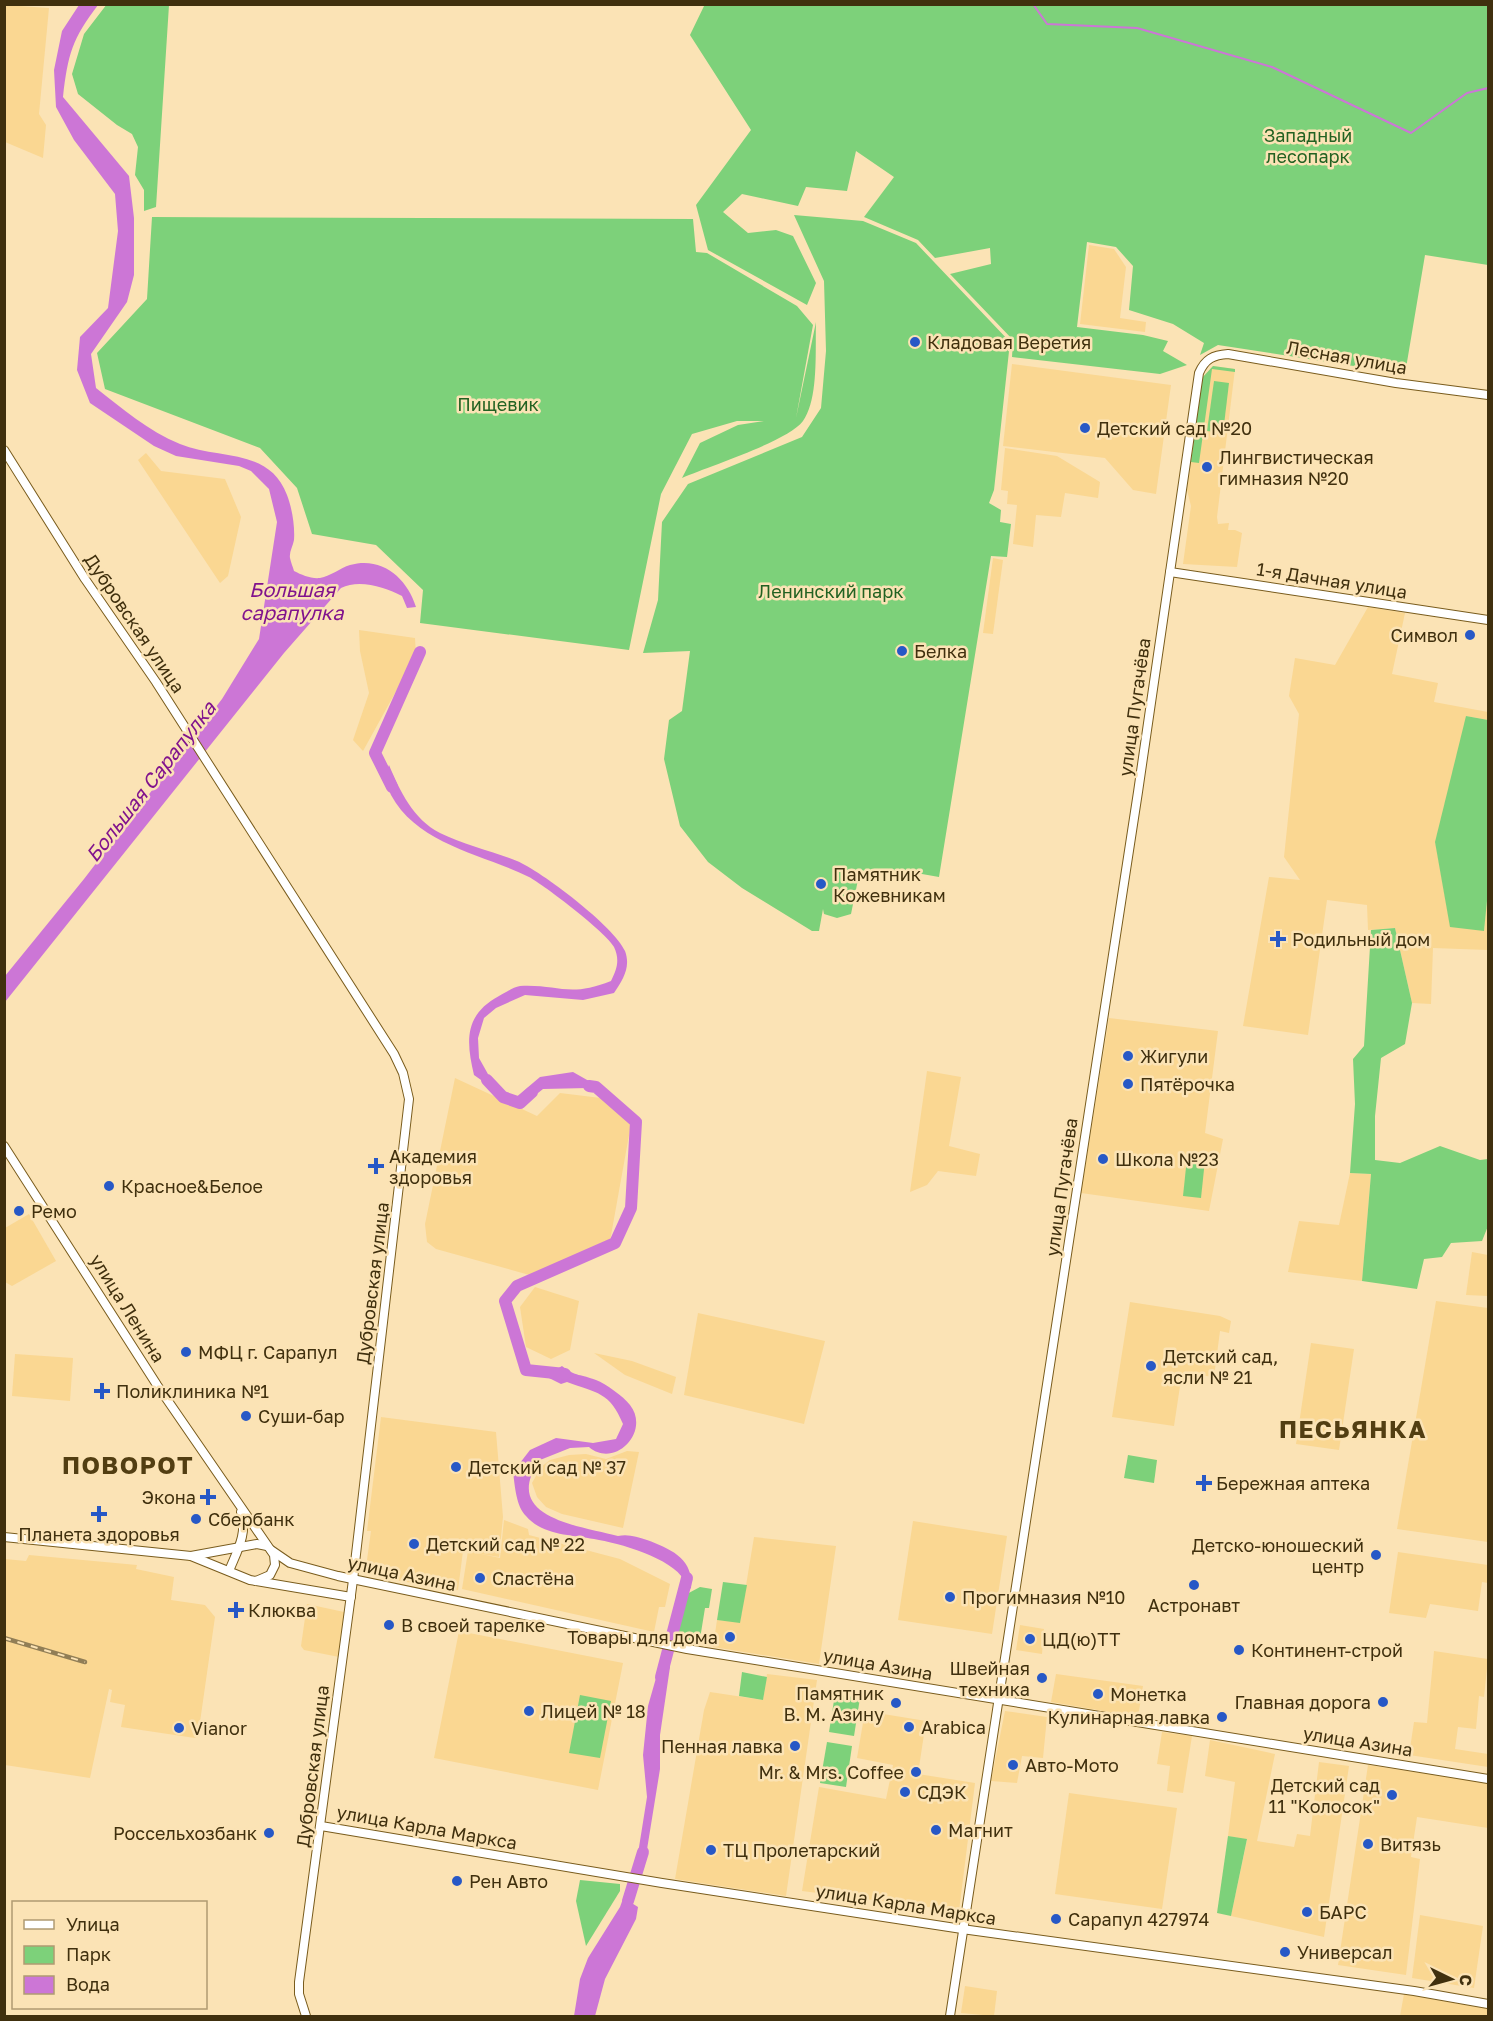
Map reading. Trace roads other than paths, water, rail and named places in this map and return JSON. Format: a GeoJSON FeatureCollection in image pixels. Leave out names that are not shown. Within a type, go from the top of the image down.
{"type":"FeatureCollection","features":[{"type":"Feature","properties":{"kind":"main road","name":"Лесная улица"},"geometry":{"type":"LineString","coordinates":[[1203,363],[1215,355],[1228,354],[1396,383],[1488,395]]}},
{"type":"Feature","properties":{"kind":"main road","name":"улица Пугачёва"},"geometry":{"type":"LineString","coordinates":[[950,2016],[1197,382],[1203,363]]}},
{"type":"Feature","properties":{"kind":"main road","name":"Дубровская улица"},"geometry":{"type":"LineString","coordinates":[[4,450],[85,579],[213,771],[404,1073],[409,1100],[354,1580],[299,1982],[299,1994],[306,2016]]}},
{"type":"Feature","properties":{"kind":"main road","name":"1-я Дачная улица"},"geometry":{"type":"LineString","coordinates":[[1170,572],[1488,620]]}},
{"type":"Feature","properties":{"kind":"main road","name":"улица Ленина"},"geometry":{"type":"LineString","coordinates":[[4,1146],[157,1385],[269,1548]]}},
{"type":"Feature","properties":{"kind":"main road","name":"улица Ленина"},"geometry":{"type":"LineString","coordinates":[[226,1486],[245,1524],[239,1547],[228,1570]]}},
{"type":"Feature","properties":{"kind":"main road"},"geometry":{"type":"LineString","coordinates":[[4,1537],[191,1556],[256,1581],[266,1578],[273,1570],[275,1560],[269,1548],[252,1545],[191,1556]]}},
{"type":"Feature","properties":{"kind":"main road"},"geometry":{"type":"LineString","coordinates":[[246,1578],[240,1570],[239,1559],[243,1550],[252,1545]]}},
{"type":"Feature","properties":{"kind":"main road","name":"улица Азина"},"geometry":{"type":"LineString","coordinates":[[269,1548],[299,1567],[687,1649],[1488,1779]]}},
{"type":"Feature","properties":{"kind":"main road","name":"улица Азина"},"geometry":{"type":"LineString","coordinates":[[256,1581],[351,1597]]}},
{"type":"Feature","properties":{"kind":"main road","name":"улица Карла Маркса"},"geometry":{"type":"LineString","coordinates":[[321,1826],[662,1883],[962,1929],[1414,1991],[1488,2004]]}},
{"type":"Feature","properties":{"kind":"water","name":"Большая сарапулка"},"geometry":{"type":"Polygon","coordinates":[[[79,5],[98,5],[82,28],[69,58],[63,97],[129,176],[134,218],[134,275],[127,302],[91,354],[96,388],[136,419],[168,439],[195,449],[255,462],[268,469],[279,480],[290,506],[294,523],[294,540],[290,560],[294,571],[320,578],[350,565],[373,564],[392,572],[400,579],[412,596],[416,607],[407,608],[402,596],[380,587],[356,584],[341,588],[284,653],[5,1002],[5,976],[84,879],[222,699],[259,639],[277,522],[269,489],[251,471],[239,466],[176,456],[154,446],[90,403],[77,370],[80,337],[108,308],[118,231],[115,194],[74,140],[56,107],[54,70],[62,31],[79,5]]]}},
{"type":"Feature","properties":{"kind":"water"},"geometry":{"type":"Polygon","coordinates":[[[389,765],[408,804],[422,820],[440,833],[517,861],[543,876],[607,928],[627,957],[627,968],[614,993],[583,1000],[525,995],[496,1008],[484,1018],[478,1038],[479,1058],[498,1092],[474,1075],[469,1040],[470,1030],[479,1012],[488,1003],[520,986],[574,990],[611,981],[617,964],[616,952],[600,931],[537,882],[453,846],[417,826],[391,795],[386,780],[389,765]]]}},
{"type":"Feature","properties":{"kind":"water"},"geometry":{"type":"Polygon","coordinates":[[[573,1072],[603,1089],[599,1095],[588,1088],[543,1089],[523,1105],[514,1099],[540,1077],[573,1072]]]}},
{"type":"Feature","properties":{"kind":"water"},"geometry":{"type":"Polygon","coordinates":[[[562,1366],[575,1374],[600,1382],[619,1394],[630,1405],[635,1415],[636,1426],[627,1444],[609,1454],[599,1453],[589,1447],[570,1448],[540,1460],[530,1480],[530,1495],[537,1507],[566,1523],[618,1536],[636,1537],[672,1551],[685,1562],[689,1570],[691,1588],[685,1593],[681,1591],[684,1580],[678,1572],[657,1558],[617,1544],[548,1531],[526,1516],[520,1507],[513,1472],[530,1450],[556,1438],[593,1443],[616,1439],[623,1424],[613,1405],[601,1395],[567,1382],[561,1384],[545,1376],[562,1366]]]}},
{"type":"Feature","properties":{"kind":"water"},"geometry":{"type":"Polygon","coordinates":[[[662,1657],[670,1667],[660,1735],[660,1769],[644,1868],[636,1866],[647,1797],[643,1755],[648,1706],[662,1657]]]}},
{"type":"Feature","properties":{"kind":"water"},"geometry":{"type":"Polygon","coordinates":[[[628,1885],[633,1886],[630,1902],[638,1907],[636,1919],[605,1979],[595,2016],[574,2016],[580,1979],[588,1958],[620,1907],[628,1885]]]}},
{"type":"Feature","properties":{"kind":"waterway"},"geometry":{"type":"LineString","coordinates":[[1033,4],[1047,24],[1137,28],[1272,67],[1411,133],[1467,93],[1488,88]]}},
{"type":"Feature","properties":{"kind":"waterway","name":"Большая Сарапулка"},"geometry":{"type":"LineString","coordinates":[[392,787],[375,753],[420,652]]}},
{"type":"Feature","properties":{"kind":"waterway","name":"Большая Сарапулка"},"geometry":{"type":"LineString","coordinates":[[487,1080],[503,1097],[520,1103],[532,1092]]}},
{"type":"Feature","properties":{"kind":"waterway","name":"Большая Сарапулка"},"geometry":{"type":"LineString","coordinates":[[565,1374],[526,1370],[505,1301],[517,1286],[615,1243],[631,1208],[636,1122],[596,1087],[589,1086]]}},
{"type":"Feature","properties":{"kind":"waterway","name":"Большая Сарапулка"},"geometry":{"type":"LineString","coordinates":[[661,1677],[687,1578]]}},
{"type":"Feature","properties":{"kind":"waterway","name":"Большая Сарапулка"},"geometry":{"type":"LineString","coordinates":[[628,1901],[643,1852]]}},
{"type":"Feature","properties":{"kind":"railway"},"geometry":{"type":"LineString","coordinates":[[4,1638],[85,1662]]}},
{"type":"Feature","properties":{"kind":"place","name":"Кладовая Веретия"},"geometry":{"type":"Point","coordinates":[915,342]}},
{"type":"Feature","properties":{"kind":"place","name":"Детский сад №20"},"geometry":{"type":"Point","coordinates":[1085,428]}},
{"type":"Feature","properties":{"kind":"place","name":"Лингвистическая гимназия №20"},"geometry":{"type":"Point","coordinates":[1207,467]}},
{"type":"Feature","properties":{"kind":"place","name":"Символ"},"geometry":{"type":"Point","coordinates":[1470,635]}},
{"type":"Feature","properties":{"kind":"place","name":"Белка"},"geometry":{"type":"Point","coordinates":[902,651]}},
{"type":"Feature","properties":{"kind":"place","name":"Памятник Кожевникам"},"geometry":{"type":"Point","coordinates":[821,884]}},
{"type":"Feature","properties":{"kind":"place","name":"Родильный дом"},"geometry":{"type":"Point","coordinates":[1278,939]}},
{"type":"Feature","properties":{"kind":"place","name":"Жигули"},"geometry":{"type":"Point","coordinates":[1128,1056]}},
{"type":"Feature","properties":{"kind":"place","name":"Пятёрочка"},"geometry":{"type":"Point","coordinates":[1128,1084]}},
{"type":"Feature","properties":{"kind":"place","name":"Школа №23"},"geometry":{"type":"Point","coordinates":[1103,1159]}},
{"type":"Feature","properties":{"kind":"place","name":"Академия здоровья"},"geometry":{"type":"Point","coordinates":[376,1166]}},
{"type":"Feature","properties":{"kind":"place","name":"Красное&Белое"},"geometry":{"type":"Point","coordinates":[109,1186]}},
{"type":"Feature","properties":{"kind":"place","name":"Ремо"},"geometry":{"type":"Point","coordinates":[19,1211]}},
{"type":"Feature","properties":{"kind":"place","name":"МФЦ г. Сарапул"},"geometry":{"type":"Point","coordinates":[186,1352]}},
{"type":"Feature","properties":{"kind":"place","name":"Детский сад, ясли № 21"},"geometry":{"type":"Point","coordinates":[1151,1366]}},
{"type":"Feature","properties":{"kind":"place","name":"Поликлиника №1"},"geometry":{"type":"Point","coordinates":[102,1391]}},
{"type":"Feature","properties":{"kind":"place","name":"Суши-бар"},"geometry":{"type":"Point","coordinates":[246,1416]}},
{"type":"Feature","properties":{"kind":"place","name":"Детский сад № 37"},"geometry":{"type":"Point","coordinates":[456,1467]}},
{"type":"Feature","properties":{"kind":"place","name":"Бережная аптека"},"geometry":{"type":"Point","coordinates":[1204,1483]}},
{"type":"Feature","properties":{"kind":"place","name":"Экона"},"geometry":{"type":"Point","coordinates":[208,1497]}},
{"type":"Feature","properties":{"kind":"place","name":"Планета здоровья"},"geometry":{"type":"Point","coordinates":[99,1514]}},
{"type":"Feature","properties":{"kind":"place","name":"Сбербанк"},"geometry":{"type":"Point","coordinates":[196,1519]}},
{"type":"Feature","properties":{"kind":"place","name":"Детский сад № 22"},"geometry":{"type":"Point","coordinates":[414,1544]}},
{"type":"Feature","properties":{"kind":"place","name":"Детско-юношеский центр"},"geometry":{"type":"Point","coordinates":[1376,1555]}},
{"type":"Feature","properties":{"kind":"place","name":"Сластёна"},"geometry":{"type":"Point","coordinates":[480,1578]}},
{"type":"Feature","properties":{"kind":"place","name":"Астронавт"},"geometry":{"type":"Point","coordinates":[1194,1585]}},
{"type":"Feature","properties":{"kind":"place","name":"Прогимназия №10"},"geometry":{"type":"Point","coordinates":[950,1597]}},
{"type":"Feature","properties":{"kind":"place","name":"Клюква"},"geometry":{"type":"Point","coordinates":[236,1610]}},
{"type":"Feature","properties":{"kind":"place","name":"В своей тарелке"},"geometry":{"type":"Point","coordinates":[389,1625]}},
{"type":"Feature","properties":{"kind":"place","name":"Товары для дома"},"geometry":{"type":"Point","coordinates":[730,1637]}},
{"type":"Feature","properties":{"kind":"place","name":"ЦД(ю)ТТ"},"geometry":{"type":"Point","coordinates":[1030,1639]}},
{"type":"Feature","properties":{"kind":"place","name":"Континент-строй"},"geometry":{"type":"Point","coordinates":[1239,1650]}},
{"type":"Feature","properties":{"kind":"place","name":"Швейная техника"},"geometry":{"type":"Point","coordinates":[1042,1678]}},
{"type":"Feature","properties":{"kind":"place","name":"Монетка"},"geometry":{"type":"Point","coordinates":[1098,1694]}},
{"type":"Feature","properties":{"kind":"place","name":"Главная дорога"},"geometry":{"type":"Point","coordinates":[1383,1702]}},
{"type":"Feature","properties":{"kind":"place","name":"Памятник В. М. Азину"},"geometry":{"type":"Point","coordinates":[896,1703]}},
{"type":"Feature","properties":{"kind":"place","name":"Лицей № 18"},"geometry":{"type":"Point","coordinates":[529,1711]}},
{"type":"Feature","properties":{"kind":"place","name":"Кулинарная лавка"},"geometry":{"type":"Point","coordinates":[1222,1717]}},
{"type":"Feature","properties":{"kind":"place","name":"Arabica"},"geometry":{"type":"Point","coordinates":[909,1727]}},
{"type":"Feature","properties":{"kind":"place","name":"Vianor"},"geometry":{"type":"Point","coordinates":[179,1728]}},
{"type":"Feature","properties":{"kind":"place","name":"Пенная лавка"},"geometry":{"type":"Point","coordinates":[795,1746]}},
{"type":"Feature","properties":{"kind":"place","name":"Авто-Мото"},"geometry":{"type":"Point","coordinates":[1013,1765]}},
{"type":"Feature","properties":{"kind":"place","name":"Mr. & Mrs. Coffee"},"geometry":{"type":"Point","coordinates":[916,1772]}},
{"type":"Feature","properties":{"kind":"place","name":"СДЭК"},"geometry":{"type":"Point","coordinates":[905,1792]}},
{"type":"Feature","properties":{"kind":"place","name":"Детский сад 11 \"Колосок\""},"geometry":{"type":"Point","coordinates":[1392,1795]}},
{"type":"Feature","properties":{"kind":"place","name":"Магнит"},"geometry":{"type":"Point","coordinates":[936,1830]}},
{"type":"Feature","properties":{"kind":"place","name":"Россельхозбанк"},"geometry":{"type":"Point","coordinates":[269,1833]}},
{"type":"Feature","properties":{"kind":"place","name":"Витязь"},"geometry":{"type":"Point","coordinates":[1368,1844]}},
{"type":"Feature","properties":{"kind":"place","name":"ТЦ Пролетарский"},"geometry":{"type":"Point","coordinates":[711,1850]}},
{"type":"Feature","properties":{"kind":"place","name":"Рен Авто"},"geometry":{"type":"Point","coordinates":[457,1881]}},
{"type":"Feature","properties":{"kind":"place","name":"БАРС"},"geometry":{"type":"Point","coordinates":[1307,1912]}},
{"type":"Feature","properties":{"kind":"place","name":"Сарапул 427974"},"geometry":{"type":"Point","coordinates":[1056,1919]}},
{"type":"Feature","properties":{"kind":"place","name":"Универсал"},"geometry":{"type":"Point","coordinates":[1285,1952]}},
{"type":"Feature","properties":{"kind":"district","name":"ПЕСЬЯНКА"},"geometry":{"type":"Point","coordinates":[1353,1428]}},
{"type":"Feature","properties":{"kind":"district","name":"ПОВОРОТ"},"geometry":{"type":"Point","coordinates":[128,1464]}},
{"type":"Feature","properties":{"kind":"park label","name":"Западный лесопарк"},"geometry":{"type":"Point","coordinates":[1308,145]}},
{"type":"Feature","properties":{"kind":"park label","name":"Пищевик"},"geometry":{"type":"Point","coordinates":[498,404]}},
{"type":"Feature","properties":{"kind":"park label","name":"Ленинский парк"},"geometry":{"type":"Point","coordinates":[831,591]}}]}
